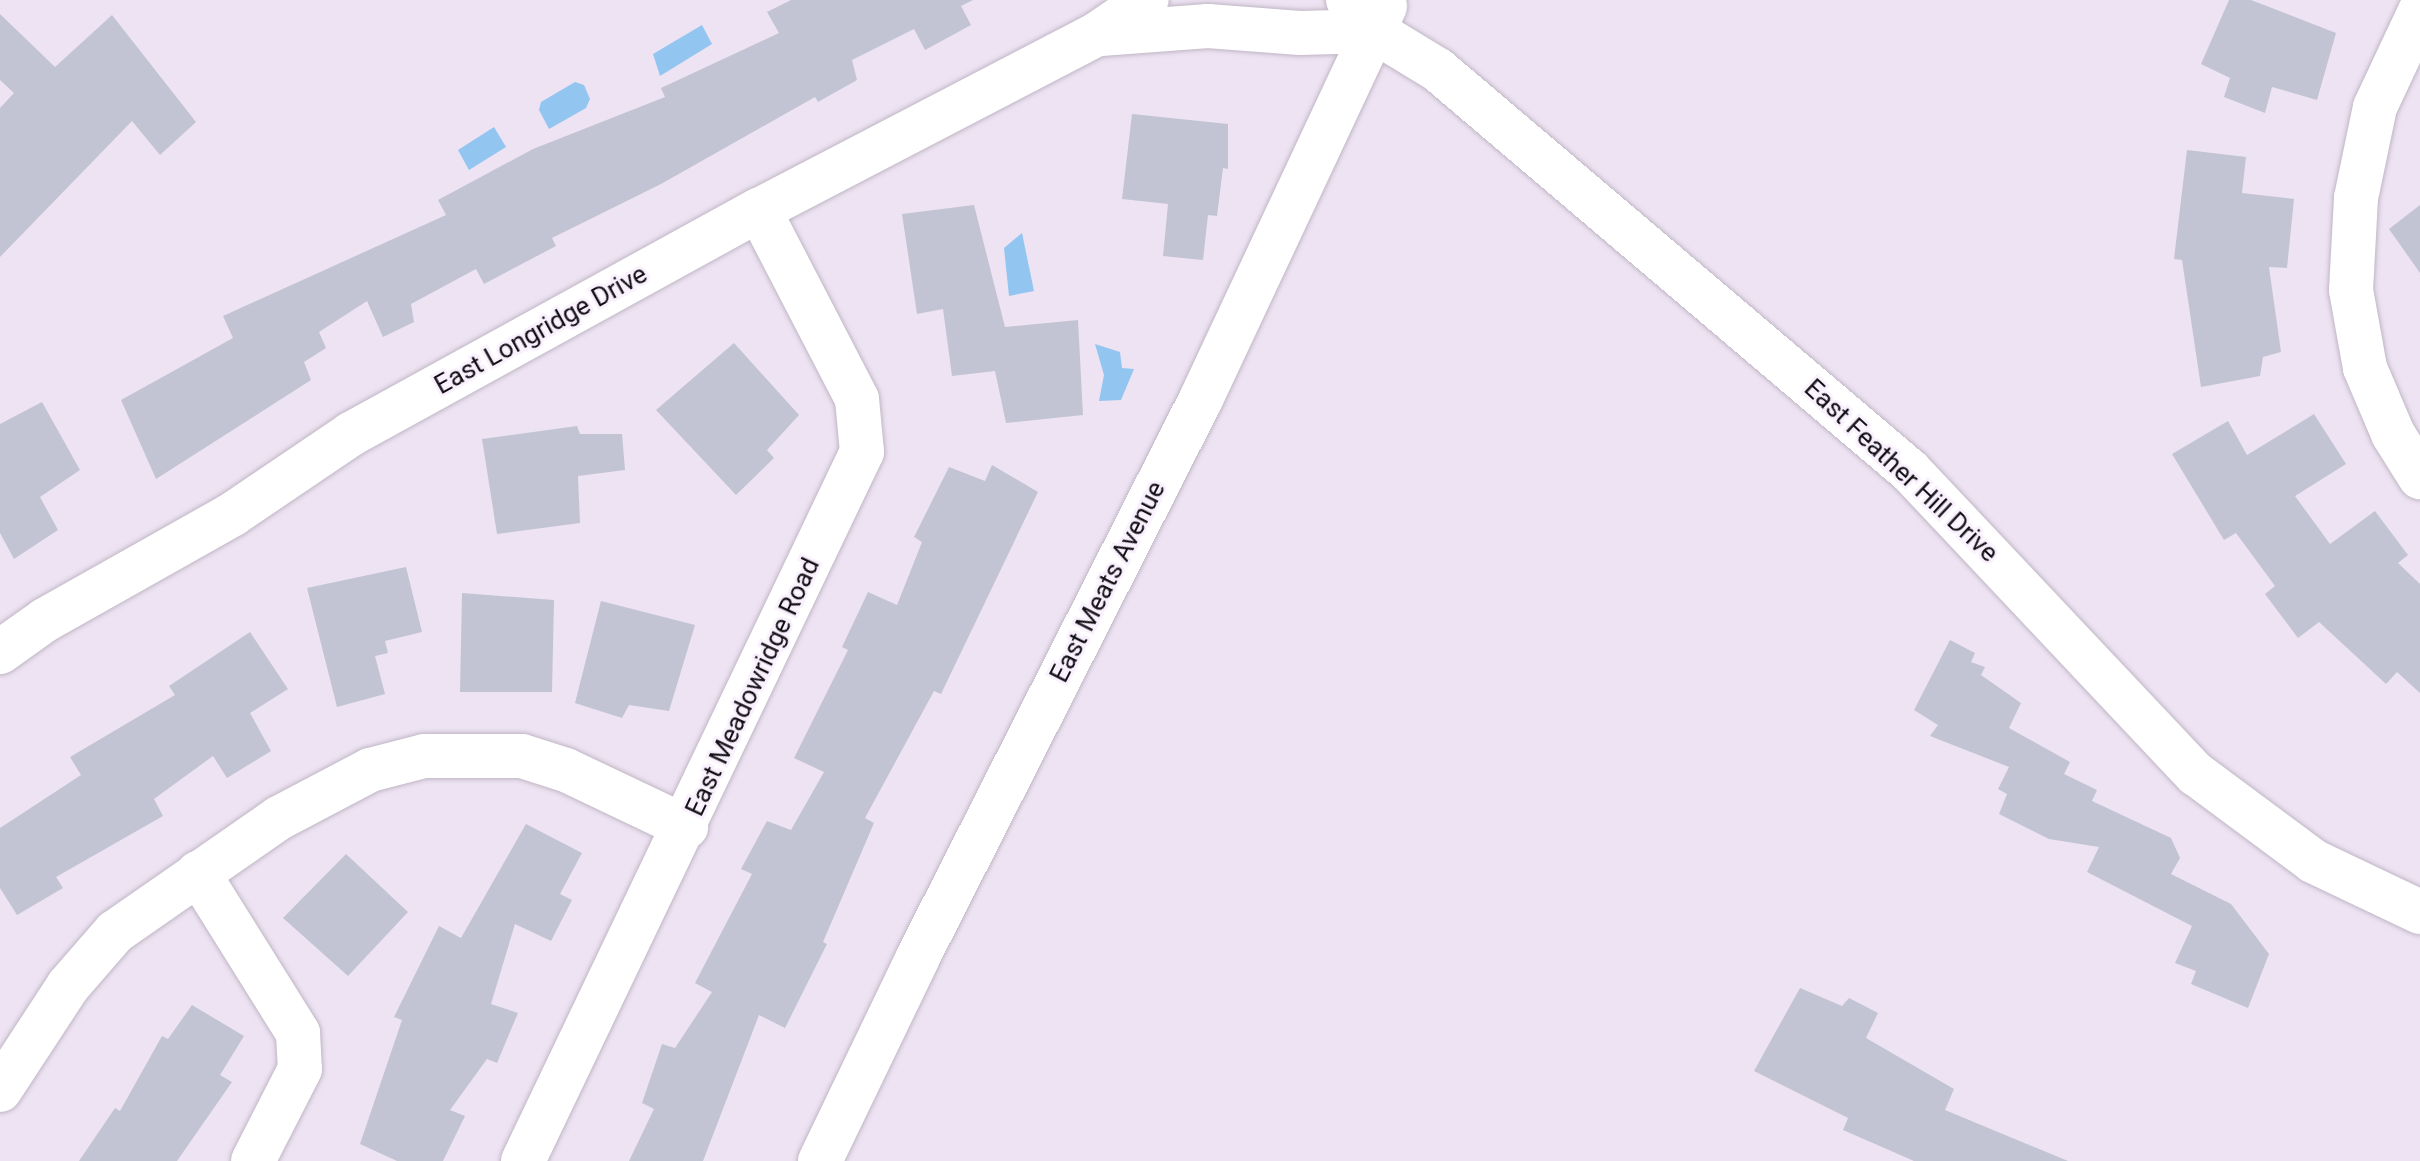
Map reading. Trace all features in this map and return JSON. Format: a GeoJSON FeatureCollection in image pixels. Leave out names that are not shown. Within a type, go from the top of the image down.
{"type":"FeatureCollection","features":[{"type":"Feature","properties":{"kind":"street","name":"East Longridge Drive"},"geometry":{"type":"LineString","coordinates":[[0,652],[45,620],[233,514],[351,434],[759,210],[1097,34],[1147,0]]}},
{"type":"Feature","properties":{"kind":"street","name":"East Longridge Drive"},"geometry":{"type":"LineString","coordinates":[[1097,34],[1208,26],[1300,33],[1369,10]]}},
{"type":"Feature","properties":{"kind":"street","name":"East Feather Hill Drive"},"geometry":{"type":"LineString","coordinates":[[1369,10],[1910,471],[2196,774],[2313,861],[2420,912]]}},
{"type":"Feature","properties":{"kind":"street","name":"East Meats Avenue"},"geometry":{"type":"LineString","coordinates":[[820,1161],[918,957],[1201,399],[1369,10]]}},
{"type":"Feature","properties":{"kind":"street"},"geometry":{"type":"LineString","coordinates":[[2420,11],[2375,107],[2351,242],[2351,290],[2365,368],[2393,434],[2420,477]]}},
{"type":"Feature","properties":{"kind":"street","name":"East Meadowridge Road"},"geometry":{"type":"LineString","coordinates":[[523,1161],[686,827],[862,452],[857,399],[759,210]]}},
{"type":"Feature","properties":{"kind":"street"},"geometry":{"type":"LineString","coordinates":[[0,1090],[93,955],[141,911],[325,791],[370,770],[424,756],[522,756],[566,770],[686,827]]}},
{"type":"Feature","properties":{"kind":"street"},"geometry":{"type":"LineString","coordinates":[[198,873],[298,1033],[300,1069],[253,1161]]}},
{"type":"Feature","properties":{"kind":"water"},"geometry":{"type":"Polygon","coordinates":[[[702,25],[712,44],[660,76],[653,54],[702,25]]]}},
{"type":"Feature","properties":{"kind":"water"},"geometry":{"type":"Polygon","coordinates":[[[575,82],[584,85],[590,99],[586,108],[549,129],[539,110],[541,102],[575,82]]]}},
{"type":"Feature","properties":{"kind":"water"},"geometry":{"type":"Polygon","coordinates":[[[494,127],[506,147],[469,170],[458,150],[494,127]]]}},
{"type":"Feature","properties":{"kind":"water"},"geometry":{"type":"Polygon","coordinates":[[[1022,233],[1034,291],[1009,296],[1004,248],[1022,233]]]}},
{"type":"Feature","properties":{"kind":"water"},"geometry":{"type":"Polygon","coordinates":[[[1095,344],[1120,352],[1122,368],[1134,369],[1121,400],[1099,401],[1104,375],[1095,344]]]}},
{"type":"Feature","properties":{"kind":"building"},"geometry":{"type":"Polygon","coordinates":[[[791,0],[973,0],[961,6],[971,25],[925,50],[914,29],[852,60],[857,80],[818,102],[815,97],[661,184],[552,238],[556,246],[484,284],[476,269],[411,304],[414,322],[383,337],[367,301],[319,332],[326,348],[304,362],[311,380],[156,479],[121,400],[233,338],[223,316],[446,215],[438,200],[533,149],[665,97],[661,88],[779,33],[767,12],[791,0]]]}},
{"type":"Feature","properties":{"kind":"building"},"geometry":{"type":"Polygon","coordinates":[[[2229,0],[2251,0],[2336,33],[2317,100],[2272,87],[2265,113],[2224,97],[2230,78],[2201,64],[2229,0]]]}},
{"type":"Feature","properties":{"kind":"building"},"geometry":{"type":"Polygon","coordinates":[[[0,14],[55,67],[112,15],[196,122],[160,155],[132,121],[0,257],[0,108],[14,93],[0,80],[0,14]]]}},
{"type":"Feature","properties":{"kind":"building"},"geometry":{"type":"Polygon","coordinates":[[[1132,114],[1228,124],[1228,169],[1223,168],[1217,216],[1208,215],[1203,260],[1163,256],[1168,204],[1122,199],[1132,114]]]}},
{"type":"Feature","properties":{"kind":"building"},"geometry":{"type":"Polygon","coordinates":[[[2187,150],[2246,157],[2242,193],[2294,199],[2287,268],[2269,267],[2281,352],[2263,357],[2260,376],[2201,387],[2182,260],[2174,259],[2187,150]]]}},
{"type":"Feature","properties":{"kind":"building"},"geometry":{"type":"Polygon","coordinates":[[[974,205],[1005,327],[1078,320],[1083,415],[1006,423],[995,371],[952,376],[943,309],[917,314],[902,214],[974,205]]]}},
{"type":"Feature","properties":{"kind":"building"},"geometry":{"type":"Polygon","coordinates":[[[2420,205],[2420,273],[2389,229],[2420,205]]]}},
{"type":"Feature","properties":{"kind":"building"},"geometry":{"type":"Polygon","coordinates":[[[734,343],[799,415],[767,450],[774,458],[736,495],[656,410],[734,343]]]}},
{"type":"Feature","properties":{"kind":"building"},"geometry":{"type":"Polygon","coordinates":[[[42,402],[80,470],[40,497],[58,530],[14,559],[0,533],[0,424],[42,402]]]}},
{"type":"Feature","properties":{"kind":"building"},"geometry":{"type":"Polygon","coordinates":[[[2314,414],[2346,464],[2295,496],[2330,544],[2375,511],[2408,555],[2398,563],[2420,584],[2420,693],[2397,672],[2386,684],[2319,622],[2298,638],[2265,594],[2275,586],[2236,533],[2224,540],[2172,454],[2228,421],[2247,455],[2314,414]]]}},
{"type":"Feature","properties":{"kind":"building"},"geometry":{"type":"Polygon","coordinates":[[[577,426],[580,434],[622,434],[625,470],[578,476],[580,523],[497,534],[482,439],[577,426]]]}},
{"type":"Feature","properties":{"kind":"building"},"geometry":{"type":"Polygon","coordinates":[[[992,465],[1038,492],[941,694],[934,691],[865,818],[874,823],[823,942],[827,944],[785,1028],[759,1015],[703,1161],[629,1161],[654,1109],[642,1103],[662,1044],[675,1048],[712,992],[695,983],[752,874],[741,869],[767,821],[791,830],[824,772],[794,758],[848,650],[842,647],[868,592],[897,605],[922,542],[914,537],[949,467],[985,481],[992,465]]]}},
{"type":"Feature","properties":{"kind":"building"},"geometry":{"type":"Polygon","coordinates":[[[406,567],[422,632],[385,641],[388,653],[375,656],[385,694],[337,707],[307,588],[406,567]]]}},
{"type":"Feature","properties":{"kind":"building"},"geometry":{"type":"Polygon","coordinates":[[[462,593],[554,600],[552,692],[460,692],[462,593]]]}},
{"type":"Feature","properties":{"kind":"building"},"geometry":{"type":"Polygon","coordinates":[[[601,601],[695,625],[669,711],[629,705],[622,718],[575,703],[601,601]]]}},
{"type":"Feature","properties":{"kind":"building"},"geometry":{"type":"Polygon","coordinates":[[[250,632],[288,689],[250,713],[271,751],[227,778],[213,756],[154,799],[163,816],[56,877],[63,888],[17,915],[0,888],[0,828],[81,775],[70,757],[175,695],[169,686],[250,632]]]}},
{"type":"Feature","properties":{"kind":"building"},"geometry":{"type":"Polygon","coordinates":[[[1950,640],[1975,653],[1971,662],[1985,667],[1981,675],[2021,703],[2009,728],[2070,762],[2064,774],[2097,790],[2092,801],[2171,838],[2180,858],[2171,874],[2231,904],[2269,954],[2248,1008],[2191,984],[2196,971],[2175,963],[2192,926],[2087,872],[2099,847],[2049,839],[1999,814],[2007,794],[1998,789],[2009,767],[1930,736],[1938,725],[1914,710],[1950,640]]]}},
{"type":"Feature","properties":{"kind":"building"},"geometry":{"type":"Polygon","coordinates":[[[526,824],[582,853],[560,894],[572,900],[551,941],[515,924],[491,1004],[518,1013],[497,1063],[487,1059],[450,1110],[465,1116],[443,1161],[397,1161],[360,1144],[402,1020],[394,1017],[439,926],[461,938],[526,824]]]}},
{"type":"Feature","properties":{"kind":"building"},"geometry":{"type":"Polygon","coordinates":[[[346,854],[408,912],[348,976],[283,918],[346,854]]]}},
{"type":"Feature","properties":{"kind":"building"},"geometry":{"type":"Polygon","coordinates":[[[1800,988],[1842,1006],[1849,998],[1878,1013],[1866,1038],[1954,1089],[1945,1110],[2068,1161],[1914,1161],[1843,1130],[1848,1118],[1754,1071],[1800,988]]]}},
{"type":"Feature","properties":{"kind":"building"},"geometry":{"type":"Polygon","coordinates":[[[192,1005],[244,1036],[220,1075],[232,1082],[177,1161],[79,1161],[115,1108],[120,1111],[162,1036],[168,1039],[192,1005]]]}}]}
